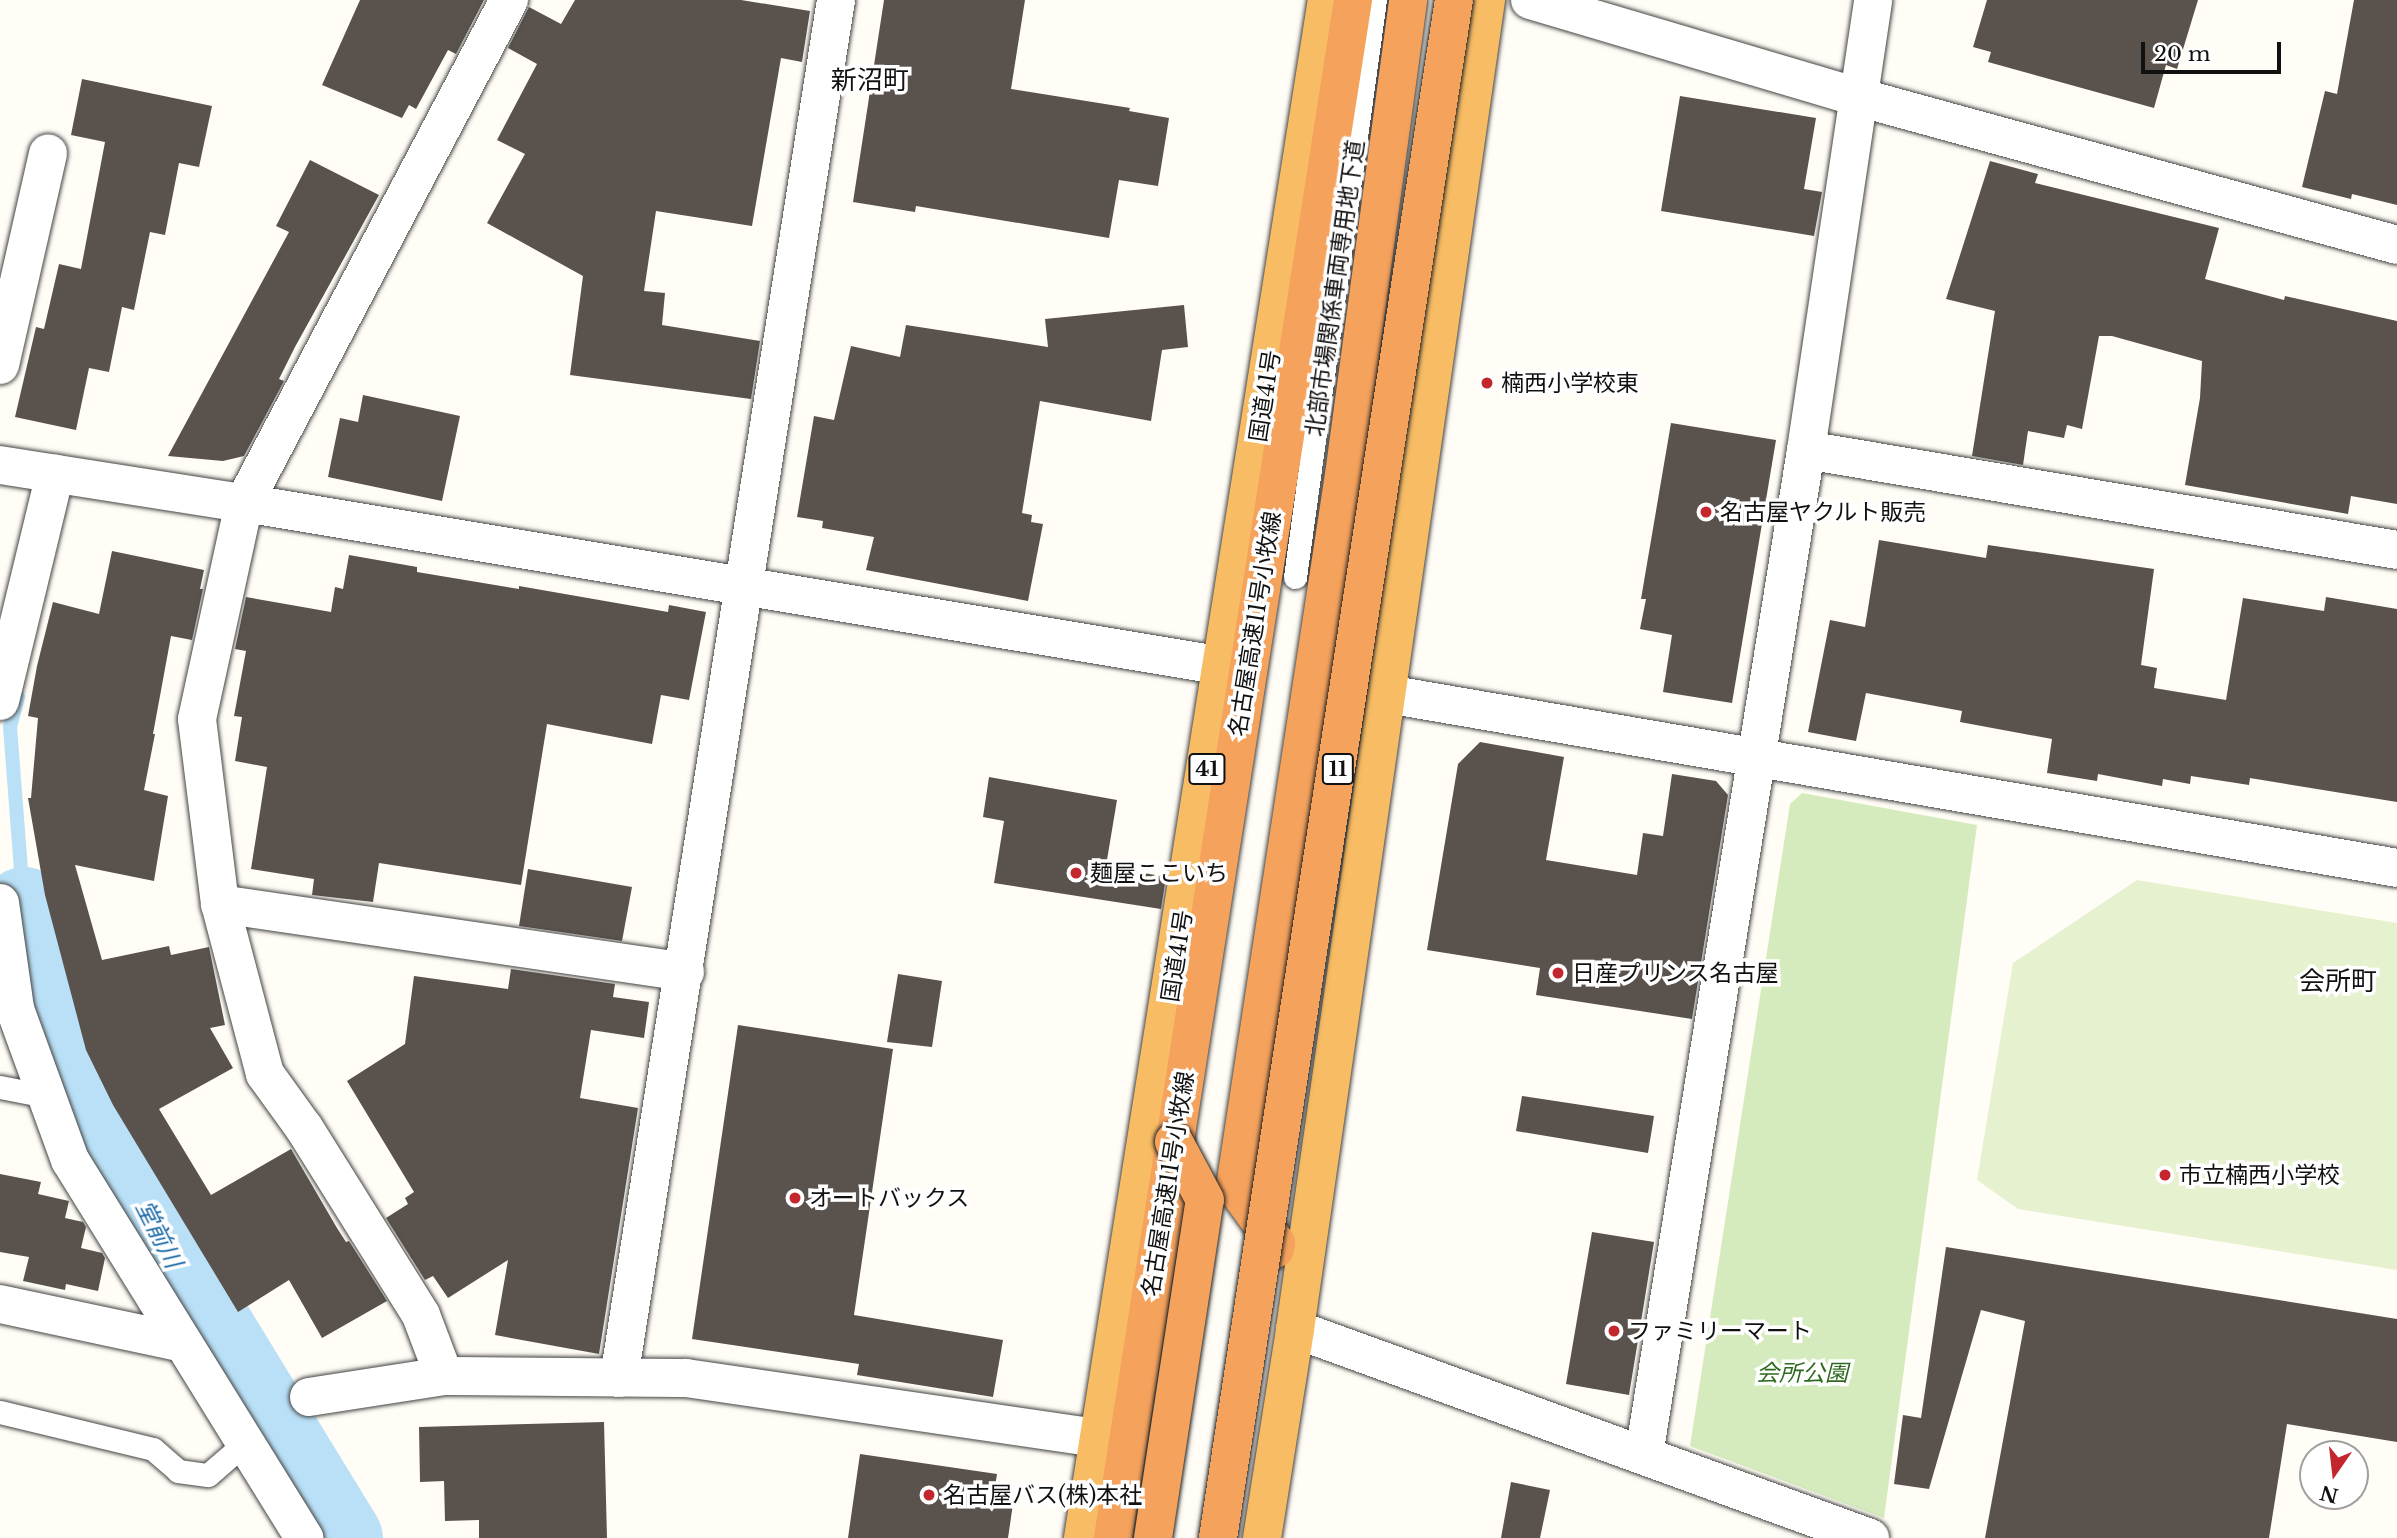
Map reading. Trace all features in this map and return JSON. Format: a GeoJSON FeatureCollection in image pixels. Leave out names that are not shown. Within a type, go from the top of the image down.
{"type":"FeatureCollection","features":[{"type":"Feature","properties":{"kind":"highway","name":"国道41号"},"geometry":{"type":"LineString","coordinates":[[1083,1538],[1327,0]]}},
{"type":"Feature","properties":{"kind":"highway","name":"名古屋高速11号小牧線"},"geometry":{"type":"LineString","coordinates":[[1112,1538],[1353,0]]}},
{"type":"Feature","properties":{"kind":"highway"},"geometry":{"type":"LineString","coordinates":[[1231,1538],[1276,1243],[1235,1187],[1344,475],[1408,0]]}},
{"type":"Feature","properties":{"kind":"highway","name":"11"},"geometry":{"type":"LineString","coordinates":[[1219,1538],[1454,0]]}},
{"type":"Feature","properties":{"kind":"highway"},"geometry":{"type":"LineString","coordinates":[[1262,1538],[1295,1329],[1486,0]]}},
{"type":"Feature","properties":{"kind":"highway"},"geometry":{"type":"LineString","coordinates":[[1153,1538],[1205,1200],[1174,1142]]}},
{"type":"Feature","properties":{"kind":"street"},"geometry":{"type":"LineString","coordinates":[[444,1376],[421,1315],[304,1128],[265,1074],[220,904],[197,719],[244,503],[509,0]]}},
{"type":"Feature","properties":{"kind":"street"},"geometry":{"type":"LineString","coordinates":[[619,1378],[746,587],[836,0]]}},
{"type":"Feature","properties":{"kind":"street"},"geometry":{"type":"LineString","coordinates":[[1530,0],[1858,97],[2397,245]]}},
{"type":"Feature","properties":{"kind":"street"},"geometry":{"type":"LineString","coordinates":[[1644,1455],[1806,450],[1873,0]]}},
{"type":"Feature","properties":{"kind":"street"},"geometry":{"type":"LineString","coordinates":[[0,365],[48,153]]}},
{"type":"Feature","properties":{"kind":"street"},"geometry":{"type":"LineString","coordinates":[[1806,450],[2397,550]]}},
{"type":"Feature","properties":{"kind":"street"},"geometry":{"type":"LineString","coordinates":[[0,465],[1223,666]]}},
{"type":"Feature","properties":{"kind":"street"},"geometry":{"type":"LineString","coordinates":[[0,701],[55,474]]}},
{"type":"Feature","properties":{"kind":"street"},"geometry":{"type":"LineString","coordinates":[[1387,694],[2397,868]]}},
{"type":"Feature","properties":{"kind":"street"},"geometry":{"type":"LineString","coordinates":[[220,904],[685,972]]}},
{"type":"Feature","properties":{"kind":"street"},"geometry":{"type":"LineString","coordinates":[[0,905],[7,1005],[70,1160],[304,1538]]}},
{"type":"Feature","properties":{"kind":"street"},"geometry":{"type":"LineString","coordinates":[[0,1304],[183,1343]]}},
{"type":"Feature","properties":{"kind":"street"},"geometry":{"type":"LineString","coordinates":[[1295,1329],[1870,1538]]}},
{"type":"Feature","properties":{"kind":"street"},"geometry":{"type":"LineString","coordinates":[[309,1396],[444,1376],[686,1378],[1099,1438]]}},
{"type":"Feature","properties":{"kind":"lane","name":"北部市場関係車両専用地下道"},"geometry":{"type":"LineString","coordinates":[[1295,577],[1376,0]]}},
{"type":"Feature","properties":{"kind":"lane"},"geometry":{"type":"LineString","coordinates":[[0,1087],[46,1096]]}},
{"type":"Feature","properties":{"kind":"lane"},"geometry":{"type":"LineString","coordinates":[[0,1412],[153,1448],[178,1471],[208,1475],[245,1443]]}},
{"type":"Feature","properties":{"kind":"green space","name":"会所公園"},"geometry":{"type":"Polygon","coordinates":[[[1802,793],[1977,825],[1884,1518],[1690,1446],[1790,804],[1802,793]]]}},
{"type":"Feature","properties":{"kind":"green space"},"geometry":{"type":"Polygon","coordinates":[[[2137,880],[2397,923],[2397,1270],[2018,1209],[1977,1180],[2013,963],[2137,880]]]}},
{"type":"Feature","properties":{"kind":"building"},"geometry":{"type":"Polygon","coordinates":[[[360,0],[484,0],[456,54],[448,50],[416,109],[409,105],[402,118],[322,85],[360,0]]]}},
{"type":"Feature","properties":{"kind":"building"},"geometry":{"type":"Polygon","coordinates":[[[575,0],[741,0],[810,11],[802,62],[781,58],[752,226],[656,211],[644,291],[665,293],[662,325],[760,341],[751,399],[570,375],[583,276],[487,223],[525,154],[497,140],[537,64],[508,48],[529,7],[561,24],[575,0]]]}},
{"type":"Feature","properties":{"kind":"building"},"geometry":{"type":"Polygon","coordinates":[[[884,0],[1025,0],[1011,89],[1130,108],[1129,111],[1169,118],[1158,186],[1119,180],[1109,238],[916,206],[915,212],[853,202],[884,0]]]}},
{"type":"Feature","properties":{"kind":"building"},"geometry":{"type":"Polygon","coordinates":[[[1987,0],[2198,0],[2177,69],[2166,65],[2154,108],[1988,62],[1991,52],[1973,47],[1987,0]]]}},
{"type":"Feature","properties":{"kind":"building"},"geometry":{"type":"Polygon","coordinates":[[[2354,0],[2397,0],[2397,205],[2352,194],[2351,199],[2302,187],[2325,91],[2337,94],[2354,0]]]}},
{"type":"Feature","properties":{"kind":"building"},"geometry":{"type":"Polygon","coordinates":[[[82,79],[212,106],[199,167],[179,163],[165,235],[150,232],[134,310],[122,307],[109,372],[89,368],[76,430],[15,417],[36,327],[44,329],[59,264],[81,269],[105,142],[71,135],[82,79]]]}},
{"type":"Feature","properties":{"kind":"building"},"geometry":{"type":"Polygon","coordinates":[[[1680,96],[1816,118],[1804,189],[1822,192],[1814,236],[1661,211],[1680,96]]]}},
{"type":"Feature","properties":{"kind":"building"},"geometry":{"type":"Polygon","coordinates":[[[310,160],[379,195],[295,347],[279,379],[284,381],[244,456],[223,461],[168,456],[289,232],[276,226],[310,160]]]}},
{"type":"Feature","properties":{"kind":"building"},"geometry":{"type":"Polygon","coordinates":[[[1990,161],[2038,174],[2035,183],[2219,228],[2205,279],[2284,300],[2285,296],[2397,321],[2397,504],[2351,496],[2348,514],[2185,485],[2200,398],[2202,361],[2112,336],[2099,336],[2082,429],[2067,425],[2064,438],[2028,431],[2023,465],[1972,456],[1995,311],[1946,299],[1990,161]]]}},
{"type":"Feature","properties":{"kind":"building"},"geometry":{"type":"Polygon","coordinates":[[[1184,305],[1188,347],[1162,350],[1151,421],[1040,401],[1022,513],[1032,515],[1031,522],[1043,524],[1028,601],[866,570],[874,537],[822,528],[823,521],[797,517],[814,416],[834,420],[851,346],[900,357],[906,325],[1048,347],[1045,319],[1184,305]]]}},
{"type":"Feature","properties":{"kind":"building"},"geometry":{"type":"Polygon","coordinates":[[[363,395],[460,416],[442,501],[328,477],[340,418],[358,422],[363,395]]]}},
{"type":"Feature","properties":{"kind":"building"},"geometry":{"type":"Polygon","coordinates":[[[1671,423],[1776,440],[1732,703],[1663,692],[1672,635],[1640,629],[1646,599],[1641,599],[1671,423]]]}},
{"type":"Feature","properties":{"kind":"building"},"geometry":{"type":"Polygon","coordinates":[[[1879,540],[1986,558],[1988,545],[2154,569],[2141,665],[2157,668],[2154,688],[2226,700],[2243,598],[2324,611],[2326,597],[2397,609],[2397,802],[2250,778],[2249,785],[2191,776],[2190,784],[2163,779],[2162,786],[2098,774],[2097,781],[2047,773],[2052,739],[1960,722],[1962,711],[1866,693],[1856,741],[1808,732],[1830,620],[1865,627],[1879,540]]]}},
{"type":"Feature","properties":{"kind":"building"},"geometry":{"type":"Polygon","coordinates":[[[112,551],[204,570],[200,589],[203,589],[192,640],[171,636],[153,734],[144,790],[168,796],[154,881],[75,865],[102,960],[169,946],[171,955],[209,947],[225,1025],[210,1028],[233,1068],[159,1109],[211,1195],[291,1149],[337,1228],[346,1242],[349,1241],[387,1301],[322,1338],[289,1280],[238,1312],[113,1105],[86,1050],[45,895],[28,798],[31,798],[38,718],[28,716],[53,602],[99,614],[112,551]]]}},
{"type":"Feature","properties":{"kind":"building"},"geometry":{"type":"Polygon","coordinates":[[[349,555],[417,567],[417,572],[519,589],[519,586],[668,612],[669,605],[706,612],[689,700],[661,695],[652,744],[547,724],[521,885],[379,863],[373,902],[312,895],[314,879],[251,869],[267,767],[235,761],[242,717],[234,716],[246,651],[235,649],[246,597],[331,612],[335,587],[343,589],[349,555]]]}},
{"type":"Feature","properties":{"kind":"building"},"geometry":{"type":"Polygon","coordinates":[[[1480,742],[1564,757],[1546,860],[1637,875],[1643,833],[1663,836],[1672,774],[1716,781],[1728,795],[1692,1019],[1536,995],[1540,968],[1427,950],[1458,764],[1480,742]]]}},
{"type":"Feature","properties":{"kind":"building"},"geometry":{"type":"Polygon","coordinates":[[[989,777],[1117,800],[1106,866],[1166,877],[1161,909],[994,883],[1004,821],[983,817],[989,777]]]}},
{"type":"Feature","properties":{"kind":"building"},"geometry":{"type":"Polygon","coordinates":[[[528,869],[632,887],[622,941],[519,926],[528,869]]]}},
{"type":"Feature","properties":{"kind":"building"},"geometry":{"type":"Polygon","coordinates":[[[511,969],[615,984],[613,997],[649,1002],[644,1038],[591,1030],[580,1098],[638,1108],[599,1354],[495,1335],[508,1260],[448,1298],[433,1276],[425,1280],[386,1218],[408,1204],[405,1198],[414,1192],[347,1081],[405,1044],[414,976],[508,989],[511,969]]]}},
{"type":"Feature","properties":{"kind":"building"},"geometry":{"type":"Polygon","coordinates":[[[898,974],[942,981],[932,1047],[887,1042],[898,974]]]}},
{"type":"Feature","properties":{"kind":"building"},"geometry":{"type":"Polygon","coordinates":[[[738,1025],[893,1049],[854,1315],[1003,1340],[993,1397],[857,1375],[859,1364],[692,1339],[738,1025]]]}},
{"type":"Feature","properties":{"kind":"building"},"geometry":{"type":"Polygon","coordinates":[[[1522,1096],[1654,1116],[1648,1153],[1516,1131],[1522,1096]]]}},
{"type":"Feature","properties":{"kind":"building"},"geometry":{"type":"Polygon","coordinates":[[[0,1174],[41,1182],[38,1194],[69,1201],[65,1218],[83,1222],[86,1227],[81,1248],[102,1253],[105,1258],[98,1291],[66,1284],[65,1290],[23,1281],[29,1257],[0,1252],[0,1174]]]}},
{"type":"Feature","properties":{"kind":"building"},"geometry":{"type":"Polygon","coordinates":[[[1592,1232],[1654,1242],[1629,1395],[1566,1384],[1592,1232]]]}},
{"type":"Feature","properties":{"kind":"building"},"geometry":{"type":"Polygon","coordinates":[[[1946,1247],[2397,1319],[2397,1442],[2287,1424],[2269,1538],[1985,1538],[2025,1321],[1981,1310],[1929,1489],[1894,1484],[1903,1415],[1921,1418],[1946,1247]]]}},
{"type":"Feature","properties":{"kind":"building"},"geometry":{"type":"Polygon","coordinates":[[[604,1422],[607,1538],[479,1538],[479,1520],[445,1521],[444,1481],[420,1482],[419,1427],[604,1422]]]}},
{"type":"Feature","properties":{"kind":"building","name":"名古屋バス(株)本社"},"geometry":{"type":"Polygon","coordinates":[[[860,1454],[997,1474],[994,1494],[1014,1497],[1008,1538],[848,1538],[860,1454]]]}},
{"type":"Feature","properties":{"kind":"building"},"geometry":{"type":"Polygon","coordinates":[[[1511,1482],[1550,1490],[1540,1538],[1501,1538],[1511,1482]]]}},
{"type":"Feature","properties":{"kind":"waterway"},"geometry":{"type":"LineString","coordinates":[[18,697],[10,727],[24,909]]}},
{"type":"Feature","properties":{"kind":"waterway","name":"堂前川"},"geometry":{"type":"LineString","coordinates":[[24,909],[60,1041],[182,1279],[341,1538]]}},
{"type":"Feature","properties":{"kind":"place","name":"楠西小学校東"},"geometry":{"type":"Point","coordinates":[1487,383]}},
{"type":"Feature","properties":{"kind":"place","name":"名古屋ヤクルト販売"},"geometry":{"type":"Point","coordinates":[1706,512]}},
{"type":"Feature","properties":{"kind":"place","name":"麺屋ここいち"},"geometry":{"type":"Point","coordinates":[1076,873]}},
{"type":"Feature","properties":{"kind":"place","name":"日産プリンス名古屋"},"geometry":{"type":"Point","coordinates":[1558,973]}},
{"type":"Feature","properties":{"kind":"place","name":"市立楠西小学校"},"geometry":{"type":"Point","coordinates":[2165,1175]}},
{"type":"Feature","properties":{"kind":"place","name":"オートバックス"},"geometry":{"type":"Point","coordinates":[795,1198]}},
{"type":"Feature","properties":{"kind":"place","name":"ファミリーマート"},"geometry":{"type":"Point","coordinates":[1614,1331]}},
{"type":"Feature","properties":{"kind":"place","name":"名古屋バス(株)本社"},"geometry":{"type":"Point","coordinates":[929,1495]}},
{"type":"Feature","properties":{"kind":"district","name":"新沼町"},"geometry":{"type":"Point","coordinates":[870,81]}},
{"type":"Feature","properties":{"kind":"district","name":"会所町"},"geometry":{"type":"Point","coordinates":[2338,982]}}]}
